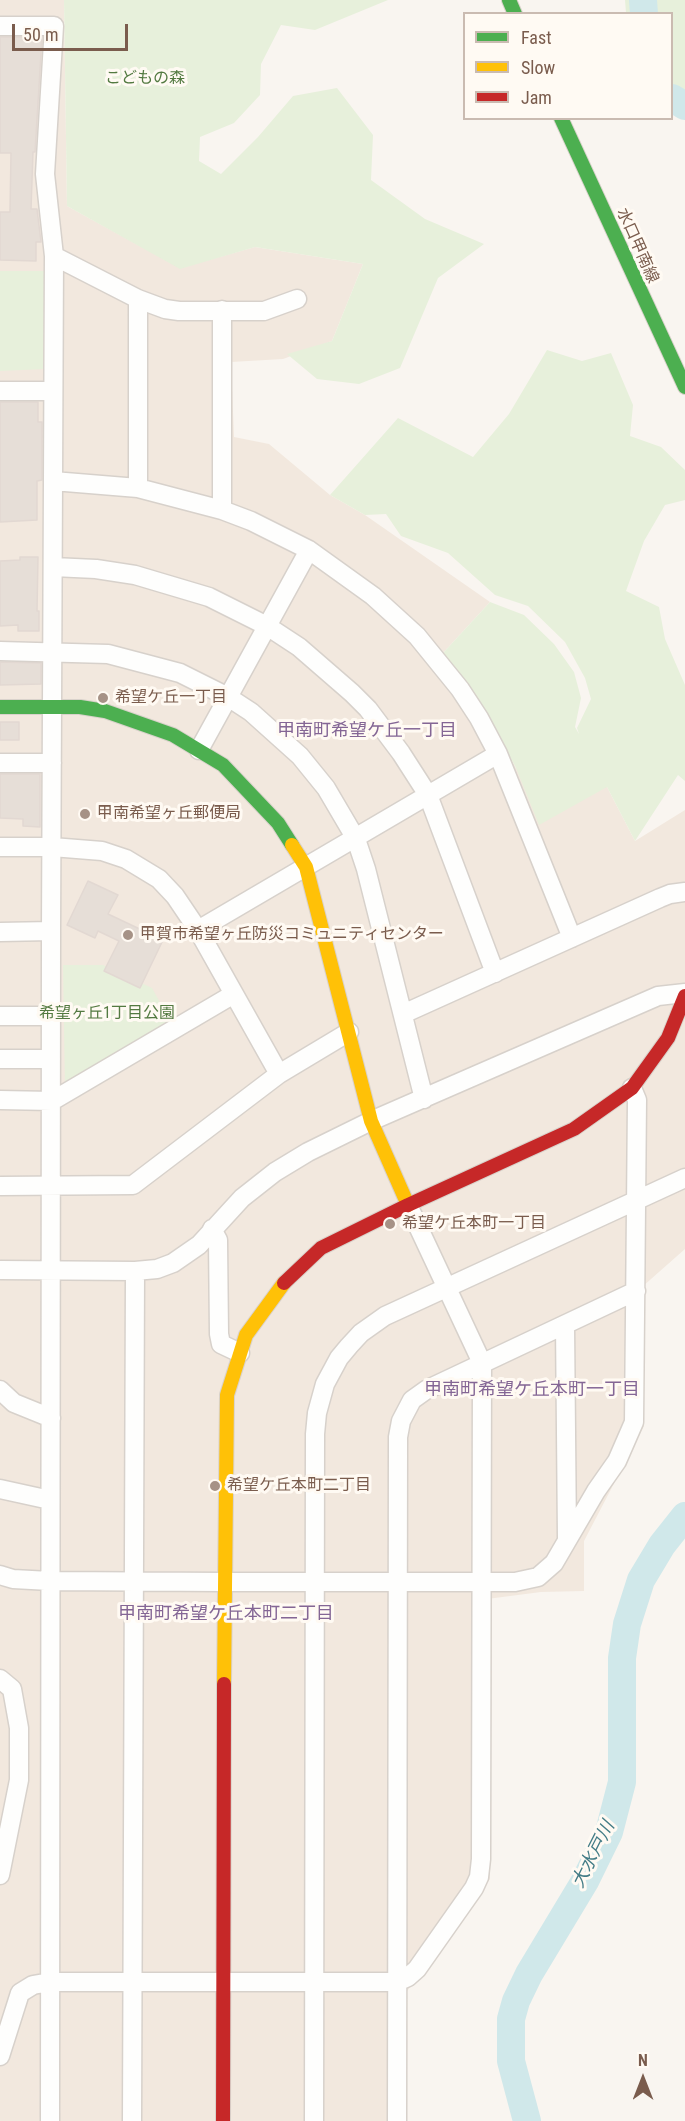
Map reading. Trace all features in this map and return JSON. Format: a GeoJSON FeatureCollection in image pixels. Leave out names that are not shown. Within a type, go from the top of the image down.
{"type":"FeatureCollection","features":[{"type":"Feature","properties":{"kind":"street"},"geometry":{"type":"LineString","coordinates":[[0,26],[54,26],[45,174],[54,256],[50,2121]]}},
{"type":"Feature","properties":{"kind":"street","name":"水口甲南線"},"geometry":{"type":"LineString","coordinates":[[562,120],[685,387]]}},
{"type":"Feature","properties":{"kind":"street"},"geometry":{"type":"LineString","coordinates":[[54,256],[138,299],[165,309],[264,311],[297,299]]}},
{"type":"Feature","properties":{"kind":"street"},"geometry":{"type":"LineString","coordinates":[[138,299],[138,488]]}},
{"type":"Feature","properties":{"kind":"street"},"geometry":{"type":"LineString","coordinates":[[222,310],[222,510]]}},
{"type":"Feature","properties":{"kind":"street"},"geometry":{"type":"LineString","coordinates":[[0,391],[52,391]]}},
{"type":"Feature","properties":{"kind":"street"},"geometry":{"type":"LineString","coordinates":[[53,481],[138,488],[222,510],[251,521],[309,550],[373,596],[417,636],[460,689],[479,718],[498,754],[572,938]]}},
{"type":"Feature","properties":{"kind":"street"},"geometry":{"type":"LineString","coordinates":[[199,750],[309,550]]}},
{"type":"Feature","properties":{"kind":"street"},"geometry":{"type":"LineString","coordinates":[[53,567],[96,569],[156,579],[236,609],[299,647],[368,709],[401,753],[428,795],[495,973]]}},
{"type":"Feature","properties":{"kind":"street"},"geometry":{"type":"LineString","coordinates":[[0,651],[90,652],[126,657],[180,673],[228,697],[269,727],[312,770],[326,788],[356,839],[366,869],[424,1099]]}},
{"type":"Feature","properties":{"kind":"street"},"geometry":{"type":"LineString","coordinates":[[0,707],[80,707],[105,711],[150,726],[199,750],[223,765],[278,823],[306,867],[370,1121],[482,1363],[482,1859],[479,1877],[474,1888],[417,1969],[408,1977],[397,1982],[132,1981],[50,1982],[33,1985],[20,1994],[0,2056]]}},
{"type":"Feature","properties":{"kind":"street"},"geometry":{"type":"LineString","coordinates":[[198,930],[498,754]]}},
{"type":"Feature","properties":{"kind":"street"},"geometry":{"type":"LineString","coordinates":[[0,763],[52,763]]}},
{"type":"Feature","properties":{"kind":"street"},"geometry":{"type":"LineString","coordinates":[[0,847],[52,847],[102,851],[126,859],[149,872],[175,896],[198,930],[279,1074]]}},
{"type":"Feature","properties":{"kind":"street"},"geometry":{"type":"LineString","coordinates":[[403,1014],[670,894],[685,892]]}},
{"type":"Feature","properties":{"kind":"street"},"geometry":{"type":"LineString","coordinates":[[0,932],[51,932]]}},
{"type":"Feature","properties":{"kind":"street"},"geometry":{"type":"LineString","coordinates":[[0,1100],[52,1101],[234,994]]}},
{"type":"Feature","properties":{"kind":"street"},"geometry":{"type":"LineString","coordinates":[[0,1270],[135,1271],[156,1269],[181,1259],[199,1245],[242,1198],[275,1172],[308,1152],[370,1121],[658,996],[685,994],[668,1038],[632,1088],[574,1130],[408,1205],[321,1248],[279,1288],[246,1335],[227,1395],[224,1582],[223,2121]]}},
{"type":"Feature","properties":{"kind":"street"},"geometry":{"type":"LineString","coordinates":[[0,1016],[52,1016]]}},
{"type":"Feature","properties":{"kind":"street"},"geometry":{"type":"LineString","coordinates":[[0,1186],[133,1185],[279,1074],[349,1032]]}},
{"type":"Feature","properties":{"kind":"street"},"geometry":{"type":"LineString","coordinates":[[0,1059],[51,1059]]}},
{"type":"Feature","properties":{"kind":"street"},"geometry":{"type":"LineString","coordinates":[[0,1575],[13,1579],[51,1581],[224,1582],[515,1582],[538,1577],[554,1563],[617,1461],[634,1422],[637,1100],[632,1088]]}},
{"type":"Feature","properties":{"kind":"street"},"geometry":{"type":"LineString","coordinates":[[314,2121],[315,1434],[317,1413],[325,1384],[339,1358],[367,1328],[385,1316],[685,1178]]}},
{"type":"Feature","properties":{"kind":"street"},"geometry":{"type":"LineString","coordinates":[[212,1229],[218,1240],[221,1344],[240,1353]]}},
{"type":"Feature","properties":{"kind":"street"},"geometry":{"type":"LineString","coordinates":[[132,2121],[135,1271]]}},
{"type":"Feature","properties":{"kind":"street"},"geometry":{"type":"LineString","coordinates":[[397,2121],[398,1437],[401,1421],[407,1407],[418,1394],[636,1291]]}},
{"type":"Feature","properties":{"kind":"street"},"geometry":{"type":"LineString","coordinates":[[565,1325],[567,1541]]}},
{"type":"Feature","properties":{"kind":"street"},"geometry":{"type":"LineString","coordinates":[[0,1390],[14,1403],[51,1418]]}},
{"type":"Feature","properties":{"kind":"street"},"geometry":{"type":"LineString","coordinates":[[0,1489],[50,1500]]}},
{"type":"Feature","properties":{"kind":"street"},"geometry":{"type":"LineString","coordinates":[[0,1678],[12,1689],[19,1739],[18,1780],[0,1875]]}},
{"type":"Feature","properties":{"kind":"shaded area"},"geometry":{"type":"Polygon","coordinates":[[[0,0],[64,0],[67,206],[180,268],[255,247],[363,264],[332,341],[283,359],[231,362],[234,437],[269,444],[330,495],[365,515],[490,602],[443,653],[488,715],[516,768],[607,787],[635,841],[685,810],[685,1249],[642,1287],[644,1426],[584,1541],[584,1591],[541,1592],[487,1599],[490,1879],[402,1998],[402,2121],[0,2121],[0,0]]]}},
{"type":"Feature","properties":{"kind":"green space","name":"こどもの森"},"geometry":{"type":"Polygon","coordinates":[[[64,0],[388,0],[315,30],[281,25],[261,64],[260,95],[234,123],[200,137],[199,161],[221,174],[258,137],[293,96],[337,88],[373,135],[371,180],[425,219],[484,244],[438,278],[400,368],[359,384],[317,379],[287,354],[332,341],[363,264],[255,247],[180,269],[67,206],[64,0]]]}},
{"type":"Feature","properties":{"kind":"green space"},"geometry":{"type":"Polygon","coordinates":[[[625,0],[685,0],[685,91],[673,86],[673,12],[626,12],[625,0]]]}},
{"type":"Feature","properties":{"kind":"green space"},"geometry":{"type":"Polygon","coordinates":[[[0,271],[45,271],[45,369],[0,371],[0,271]]]}},
{"type":"Feature","properties":{"kind":"green space"},"geometry":{"type":"Polygon","coordinates":[[[547,350],[582,361],[611,353],[633,405],[630,436],[661,447],[685,470],[685,500],[665,505],[644,541],[626,591],[659,607],[665,639],[685,685],[685,781],[678,775],[635,841],[607,787],[539,825],[516,768],[488,715],[443,653],[490,602],[524,615],[554,644],[574,672],[581,698],[575,727],[579,734],[577,728],[591,699],[585,678],[565,642],[528,606],[495,595],[448,553],[401,536],[386,514],[365,515],[330,495],[398,418],[473,457],[509,414],[547,350]]]}},
{"type":"Feature","properties":{"kind":"green space","name":"希望ヶ丘1丁目公園"},"geometry":{"type":"Polygon","coordinates":[[[63,965],[103,965],[152,988],[172,1024],[65,1088],[63,965]]]}},
{"type":"Feature","properties":{"kind":"building"},"geometry":{"type":"Polygon","coordinates":[[[0,37],[42,37],[31,209],[37,209],[41,242],[36,242],[36,261],[0,260],[0,212],[10,212],[11,153],[0,153],[0,37]]]}},
{"type":"Feature","properties":{"kind":"building"},"geometry":{"type":"Polygon","coordinates":[[[0,402],[38,402],[38,422],[42,422],[42,480],[37,481],[37,520],[0,522],[0,402]]]}},
{"type":"Feature","properties":{"kind":"building"},"geometry":{"type":"Polygon","coordinates":[[[20,557],[38,557],[39,631],[18,631],[18,625],[0,626],[0,561],[20,560],[20,557]]]}},
{"type":"Feature","properties":{"kind":"building"},"geometry":{"type":"Polygon","coordinates":[[[0,662],[41,663],[41,684],[0,685],[0,662]]]}},
{"type":"Feature","properties":{"kind":"building"},"geometry":{"type":"Polygon","coordinates":[[[0,722],[19,722],[19,740],[0,740],[0,722]]]}},
{"type":"Feature","properties":{"kind":"building"},"geometry":{"type":"Polygon","coordinates":[[[0,774],[40,774],[40,827],[23,826],[23,819],[0,818],[0,774]]]}},
{"type":"Feature","properties":{"kind":"building","name":"甲賀市希望ヶ丘防災コミュニティセンター"},"geometry":{"type":"Polygon","coordinates":[[[88,881],[118,895],[108,914],[163,940],[140,988],[104,971],[119,941],[98,931],[95,938],[67,925],[88,881]]]}},
{"type":"Feature","properties":{"kind":"waterway"},"geometry":{"type":"LineString","coordinates":[[643,0],[644,12]]}},
{"type":"Feature","properties":{"kind":"waterway"},"geometry":{"type":"LineString","coordinates":[[673,99],[685,106]]}},
{"type":"Feature","properties":{"kind":"waterway","name":"大水戸川"},"geometry":{"type":"LineString","coordinates":[[527,2121],[511,2061],[511,2019],[516,2001],[529,1974],[585,1881],[609,1832],[622,1782],[622,1658],[627,1624],[641,1580],[662,1545],[685,1516]]}},
{"type":"Feature","properties":{"kind":"traffic: fast"},"geometry":{"type":"LineString","coordinates":[[509,0],[514,12]]}},
{"type":"Feature","properties":{"kind":"traffic: fast"},"geometry":{"type":"LineString","coordinates":[[562,120],[685,387]]}},
{"type":"Feature","properties":{"kind":"traffic: fast"},"geometry":{"type":"LineString","coordinates":[[0,707],[80,707],[105,711],[173,735],[223,765],[278,823],[292,845]]}},
{"type":"Feature","properties":{"kind":"traffic: slow"},"geometry":{"type":"LineString","coordinates":[[292,845],[306,867],[371,1121],[408,1205]]}},
{"type":"Feature","properties":{"kind":"traffic: slow"},"geometry":{"type":"LineString","coordinates":[[224,1684],[227,1395],[246,1335],[284,1283]]}},
{"type":"Feature","properties":{"kind":"traffic: jam"},"geometry":{"type":"LineString","coordinates":[[284,1283],[321,1248],[408,1205],[574,1129],[632,1088],[668,1038],[685,996]]}},
{"type":"Feature","properties":{"kind":"traffic: jam"},"geometry":{"type":"LineString","coordinates":[[223,2121],[224,1684]]}},
{"type":"Feature","properties":{"kind":"place","name":"希望ケ丘一丁目"},"geometry":{"type":"Point","coordinates":[103,698]}},
{"type":"Feature","properties":{"kind":"place","name":"甲南希望ヶ丘郵便局"},"geometry":{"type":"Point","coordinates":[85,814]}},
{"type":"Feature","properties":{"kind":"place","name":"甲賀市希望ヶ丘防災コミュニティセンター"},"geometry":{"type":"Point","coordinates":[128,935]}},
{"type":"Feature","properties":{"kind":"place","name":"希望ケ丘本町一丁目"},"geometry":{"type":"Point","coordinates":[390,1224]}},
{"type":"Feature","properties":{"kind":"place","name":"希望ケ丘本町二丁目"},"geometry":{"type":"Point","coordinates":[215,1486]}},
{"type":"Feature","properties":{"kind":"district","name":"甲南町希望ケ丘一丁目"},"geometry":{"type":"Point","coordinates":[367,731]}},
{"type":"Feature","properties":{"kind":"district","name":"甲南町希望ケ丘本町一丁目"},"geometry":{"type":"Point","coordinates":[532,1390]}},
{"type":"Feature","properties":{"kind":"district","name":"甲南町希望ケ丘本町二丁目"},"geometry":{"type":"Point","coordinates":[226,1614]}}]}
